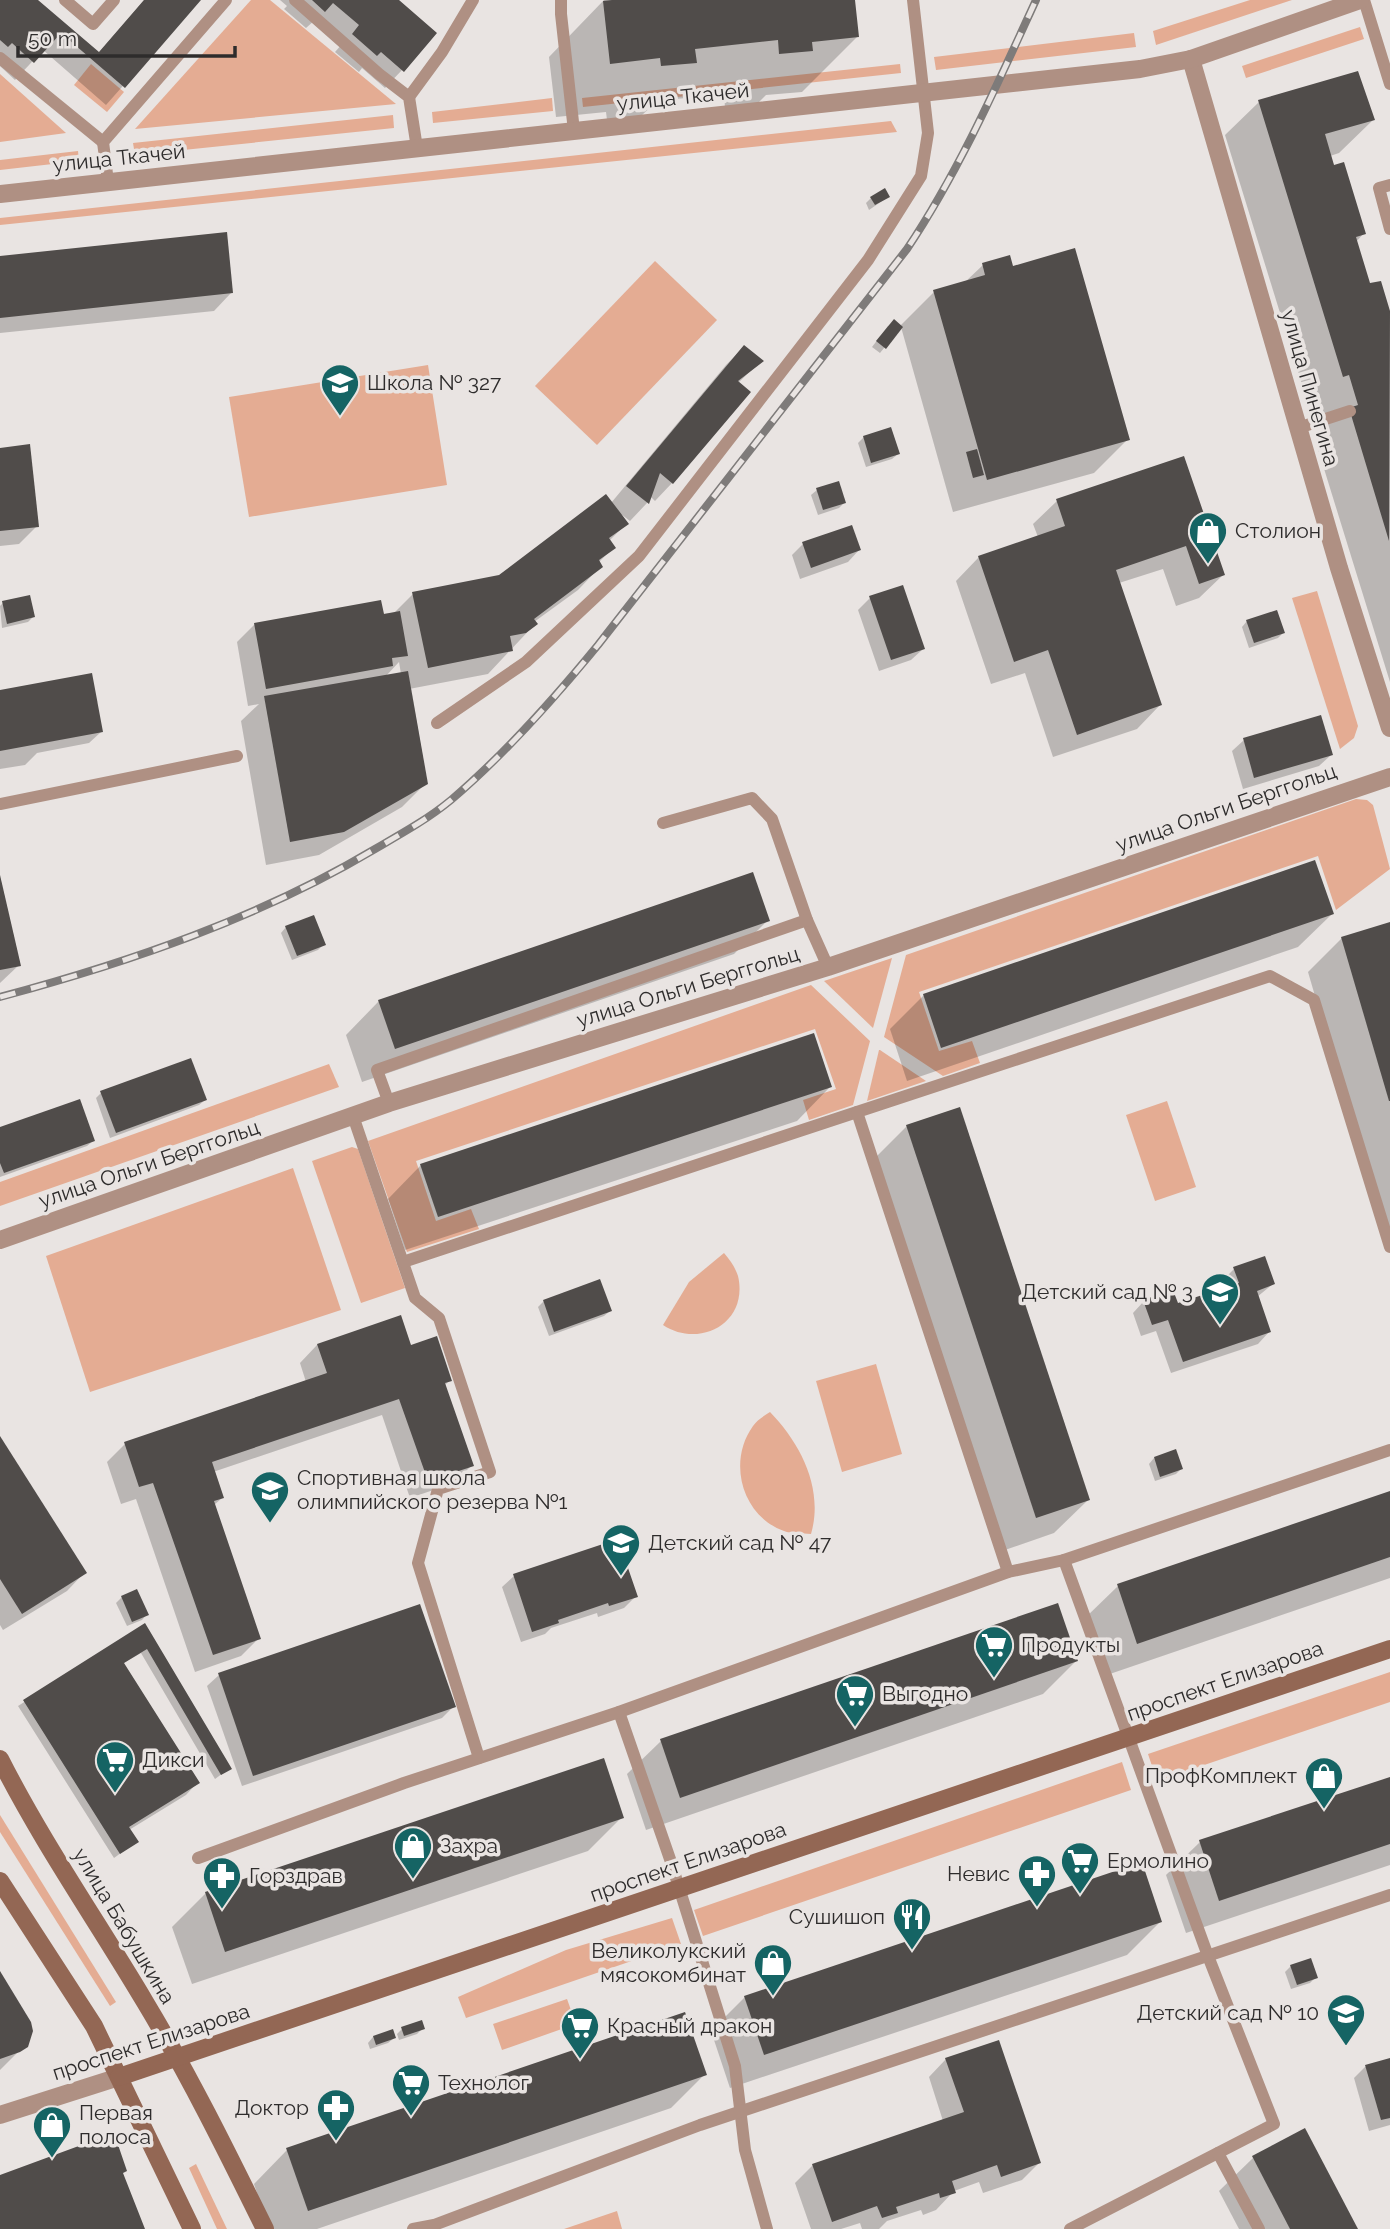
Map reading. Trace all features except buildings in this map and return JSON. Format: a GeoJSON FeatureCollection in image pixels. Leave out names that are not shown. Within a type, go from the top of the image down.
{"type":"FeatureCollection","features":[{"type":"Feature","properties":{"kind":"street","name":"улица Ткачей"},"geometry":{"type":"LineString","coordinates":[[0,194],[1140,69],[1191,59],[1353,1]]}},
{"type":"Feature","properties":{"kind":"street","name":"улица Пинегина"},"geometry":{"type":"LineString","coordinates":[[1191,59],[1339,568],[1390,729]]}},
{"type":"Feature","properties":{"kind":"street","name":"улица Ольги Берггольц"},"geometry":{"type":"LineString","coordinates":[[0,1240],[389,1103],[828,967],[1390,777]]}},
{"type":"Feature","properties":{"kind":"street","name":"проспект Елизарова"},"geometry":{"type":"LineString","coordinates":[[0,2115],[680,1889],[1390,1648]]}},
{"type":"Feature","properties":{"kind":"street","name":"улица Бабушкина"},"geometry":{"type":"LineString","coordinates":[[0,1759],[20,1798],[147,2004],[220,2138],[265,2229]]}},
{"type":"Feature","properties":{"kind":"street"},"geometry":{"type":"LineString","coordinates":[[0,1881],[94,2026],[192,2229]]}},
{"type":"Feature","properties":{"kind":"lane"},"geometry":{"type":"LineString","coordinates":[[65,0],[93,24],[114,0]]}},
{"type":"Feature","properties":{"kind":"lane"},"geometry":{"type":"LineString","coordinates":[[103,142],[226,0]]}},
{"type":"Feature","properties":{"kind":"lane"},"geometry":{"type":"LineString","coordinates":[[295,0],[409,97],[417,148]]}},
{"type":"Feature","properties":{"kind":"lane"},"geometry":{"type":"LineString","coordinates":[[409,97],[442,52],[473,0]]}},
{"type":"Feature","properties":{"kind":"lane"},"geometry":{"type":"LineString","coordinates":[[561,0],[575,131]]}},
{"type":"Feature","properties":{"kind":"lane"},"geometry":{"type":"LineString","coordinates":[[437,723],[527,662],[639,556],[868,260],[921,176],[928,133],[913,0]]}},
{"type":"Feature","properties":{"kind":"lane"},"geometry":{"type":"LineString","coordinates":[[1353,1],[1390,84]]}},
{"type":"Feature","properties":{"kind":"lane"},"geometry":{"type":"LineString","coordinates":[[0,58],[103,142],[108,183]]}},
{"type":"Feature","properties":{"kind":"lane"},"geometry":{"type":"LineString","coordinates":[[1390,185],[1379,188],[1390,229]]}},
{"type":"Feature","properties":{"kind":"lane"},"geometry":{"type":"LineString","coordinates":[[1298,428],[1350,411]]}},
{"type":"Feature","properties":{"kind":"lane"},"geometry":{"type":"LineString","coordinates":[[0,804],[237,756]]}},
{"type":"Feature","properties":{"kind":"lane"},"geometry":{"type":"LineString","coordinates":[[663,823],[752,798],[772,819],[807,920],[828,967]]}},
{"type":"Feature","properties":{"kind":"lane"},"geometry":{"type":"LineString","coordinates":[[389,1103],[377,1070],[807,920]]}},
{"type":"Feature","properties":{"kind":"lane"},"geometry":{"type":"LineString","coordinates":[[403,1262],[1270,976],[1314,1000],[1390,1247]]}},
{"type":"Feature","properties":{"kind":"lane"},"geometry":{"type":"LineString","coordinates":[[857,1112],[1008,1572]]}},
{"type":"Feature","properties":{"kind":"lane"},"geometry":{"type":"LineString","coordinates":[[353,1116],[415,1298],[439,1318],[490,1472],[438,1489],[418,1563],[479,1758]]}},
{"type":"Feature","properties":{"kind":"lane"},"geometry":{"type":"LineString","coordinates":[[198,1857],[479,1758],[620,1712],[1008,1572],[1064,1560],[1390,1450]]}},
{"type":"Feature","properties":{"kind":"lane"},"geometry":{"type":"LineString","coordinates":[[1064,1560],[1208,1956],[1275,2124],[1070,2229]]}},
{"type":"Feature","properties":{"kind":"lane"},"geometry":{"type":"LineString","coordinates":[[620,1712],[736,2066],[745,2150],[767,2229]]}},
{"type":"Feature","properties":{"kind":"lane"},"geometry":{"type":"LineString","coordinates":[[413,2229],[435,2227],[646,2144],[741,2111],[1390,1895]]}},
{"type":"Feature","properties":{"kind":"lane"},"geometry":{"type":"LineString","coordinates":[[1218,2153],[1259,2229]]}},
{"type":"Feature","properties":{"kind":"shaded area"},"geometry":{"type":"Polygon","coordinates":[[[251,0],[270,0],[396,104],[135,129],[251,0]]]}},
{"type":"Feature","properties":{"kind":"shaded area"},"geometry":{"type":"Polygon","coordinates":[[[1250,0],[1292,0],[1156,45],[1153,31],[1250,0]]]}},
{"type":"Feature","properties":{"kind":"shaded area"},"geometry":{"type":"Polygon","coordinates":[[[1360,27],[1364,39],[1246,78],[1242,66],[1360,27]]]}},
{"type":"Feature","properties":{"kind":"shaded area"},"geometry":{"type":"Polygon","coordinates":[[[1134,33],[1136,47],[936,70],[934,57],[1134,33]]]}},
{"type":"Feature","properties":{"kind":"shaded area"},"geometry":{"type":"Polygon","coordinates":[[[91,64],[124,92],[107,112],[74,85],[91,64]]]}},
{"type":"Feature","properties":{"kind":"shaded area"},"geometry":{"type":"Polygon","coordinates":[[[900,64],[901,73],[583,107],[582,98],[900,64]]]}},
{"type":"Feature","properties":{"kind":"shaded area"},"geometry":{"type":"Polygon","coordinates":[[[0,74],[66,133],[0,142],[0,74]]]}},
{"type":"Feature","properties":{"kind":"shaded area"},"geometry":{"type":"Polygon","coordinates":[[[552,98],[553,111],[433,123],[432,112],[552,98]]]}},
{"type":"Feature","properties":{"kind":"shaded area"},"geometry":{"type":"Polygon","coordinates":[[[393,115],[394,128],[135,155],[133,143],[393,115]]]}},
{"type":"Feature","properties":{"kind":"shaded area"},"geometry":{"type":"Polygon","coordinates":[[[891,121],[897,132],[0,225],[0,218],[891,121]]]}},
{"type":"Feature","properties":{"kind":"shaded area"},"geometry":{"type":"Polygon","coordinates":[[[78,151],[79,161],[0,170],[0,160],[78,151]]]}},
{"type":"Feature","properties":{"kind":"shaded area"},"geometry":{"type":"Polygon","coordinates":[[[655,261],[717,320],[597,445],[535,386],[655,261]]]}},
{"type":"Feature","properties":{"kind":"shaded area"},"geometry":{"type":"Polygon","coordinates":[[[428,365],[447,485],[249,517],[229,397],[428,365]]]}},
{"type":"Feature","properties":{"kind":"shaded area"},"geometry":{"type":"Polygon","coordinates":[[[1317,591],[1358,726],[1354,738],[1340,749],[1292,598],[1317,591]]]}},
{"type":"Feature","properties":{"kind":"shaded area"},"geometry":{"type":"Polygon","coordinates":[[[1356,799],[1367,800],[1373,805],[1390,869],[1336,910],[1318,856],[919,992],[939,1051],[972,1041],[980,1063],[943,1076],[884,1037],[906,955],[1356,799]]]}},
{"type":"Feature","properties":{"kind":"shaded area"},"geometry":{"type":"Polygon","coordinates":[[[892,958],[873,1028],[824,981],[892,958]]]}},
{"type":"Feature","properties":{"kind":"shaded area"},"geometry":{"type":"Polygon","coordinates":[[[811,985],[870,1041],[853,1105],[809,1120],[803,1100],[836,1089],[815,1029],[416,1161],[436,1221],[471,1209],[479,1229],[407,1252],[368,1141],[811,985]]]}},
{"type":"Feature","properties":{"kind":"shaded area"},"geometry":{"type":"Polygon","coordinates":[[[880,1050],[926,1081],[867,1101],[880,1050]]]}},
{"type":"Feature","properties":{"kind":"shaded area"},"geometry":{"type":"Polygon","coordinates":[[[329,1064],[339,1087],[0,1206],[0,1182],[329,1064]]]}},
{"type":"Feature","properties":{"kind":"shaded area"},"geometry":{"type":"Polygon","coordinates":[[[1167,1101],[1196,1187],[1155,1201],[1126,1115],[1167,1101]]]}},
{"type":"Feature","properties":{"kind":"shaded area"},"geometry":{"type":"Polygon","coordinates":[[[352,1147],[358,1149],[405,1288],[361,1303],[312,1161],[352,1147]]]}},
{"type":"Feature","properties":{"kind":"shaded area"},"geometry":{"type":"Polygon","coordinates":[[[293,1168],[341,1310],[90,1392],[46,1256],[293,1168]]]}},
{"type":"Feature","properties":{"kind":"shaded area"},"geometry":{"type":"Polygon","coordinates":[[[724,1253],[738,1276],[736,1307],[729,1318],[718,1327],[691,1334],[677,1332],[663,1325],[689,1282],[724,1253]]]}},
{"type":"Feature","properties":{"kind":"shaded area"},"geometry":{"type":"Polygon","coordinates":[[[876,1364],[902,1454],[842,1472],[816,1381],[876,1364]]]}},
{"type":"Feature","properties":{"kind":"shaded area"},"geometry":{"type":"Polygon","coordinates":[[[770,1412],[791,1438],[807,1468],[814,1500],[811,1534],[787,1532],[770,1524],[749,1501],[743,1486],[740,1471],[745,1440],[755,1424],[770,1412]]]}},
{"type":"Feature","properties":{"kind":"shaded area"},"geometry":{"type":"Polygon","coordinates":[[[1390,1672],[1390,1702],[1157,1781],[1148,1754],[1390,1672]]]}},
{"type":"Feature","properties":{"kind":"shaded area"},"geometry":{"type":"Polygon","coordinates":[[[1122,1762],[1131,1790],[703,1936],[694,1910],[1122,1762]]]}},
{"type":"Feature","properties":{"kind":"shaded area"},"geometry":{"type":"Polygon","coordinates":[[[0,1815],[116,2002],[110,2006],[0,1832],[0,1815]]]}},
{"type":"Feature","properties":{"kind":"shaded area"},"geometry":{"type":"Polygon","coordinates":[[[672,1918],[681,1944],[466,2018],[458,1997],[566,1950],[672,1918]]]}},
{"type":"Feature","properties":{"kind":"shaded area"},"geometry":{"type":"Polygon","coordinates":[[[567,1999],[576,2024],[502,2050],[493,2024],[567,1999]]]}},
{"type":"Feature","properties":{"kind":"shaded area"},"geometry":{"type":"Polygon","coordinates":[[[196,2164],[227,2229],[217,2229],[189,2168],[196,2164]]]}},
{"type":"Feature","properties":{"kind":"shaded area"},"geometry":{"type":"Polygon","coordinates":[[[617,2211],[622,2229],[564,2229],[617,2211]]]}},
{"type":"Feature","properties":{"kind":"railway"},"geometry":{"type":"LineString","coordinates":[[0,997],[145,953],[193,936],[286,896],[331,874],[424,820],[451,800],[490,764],[546,706],[598,645],[907,249],[944,189],[992,96],[1036,0]]}},
{"type":"Feature","properties":{"kind":"place","name":"Школа № 327"},"geometry":{"type":"Point","coordinates":[340,417]}},
{"type":"Feature","properties":{"kind":"place","name":"Столион"},"geometry":{"type":"Point","coordinates":[1208,565]}},
{"type":"Feature","properties":{"kind":"place","name":"Детский сад № 3"},"geometry":{"type":"Point","coordinates":[1220,1326]}},
{"type":"Feature","properties":{"kind":"place","name":"Спортивная школа олимпийского резерва №1"},"geometry":{"type":"Point","coordinates":[270,1524]}},
{"type":"Feature","properties":{"kind":"place","name":"Детский сад № 47"},"geometry":{"type":"Point","coordinates":[621,1577]}},
{"type":"Feature","properties":{"kind":"place","name":"Продукты"},"geometry":{"type":"Point","coordinates":[994,1679]}},
{"type":"Feature","properties":{"kind":"place","name":"Выгодно"},"geometry":{"type":"Point","coordinates":[855,1728]}},
{"type":"Feature","properties":{"kind":"place","name":"Дикси"},"geometry":{"type":"Point","coordinates":[115,1794]}},
{"type":"Feature","properties":{"kind":"place","name":"ПрофКомплект"},"geometry":{"type":"Point","coordinates":[1324,1810]}},
{"type":"Feature","properties":{"kind":"place","name":"Захра"},"geometry":{"type":"Point","coordinates":[413,1880]}},
{"type":"Feature","properties":{"kind":"place","name":"Ермолино"},"geometry":{"type":"Point","coordinates":[1080,1895]}},
{"type":"Feature","properties":{"kind":"place","name":"Невис"},"geometry":{"type":"Point","coordinates":[1037,1908]}},
{"type":"Feature","properties":{"kind":"place","name":"Горздрав"},"geometry":{"type":"Point","coordinates":[222,1910]}},
{"type":"Feature","properties":{"kind":"place","name":"Сушишоп"},"geometry":{"type":"Point","coordinates":[912,1951]}},
{"type":"Feature","properties":{"kind":"place","name":"Великолукский мясокомбинат"},"geometry":{"type":"Point","coordinates":[773,1997]}},
{"type":"Feature","properties":{"kind":"place","name":"Детский сад № 10"},"geometry":{"type":"Point","coordinates":[1346,2047]}},
{"type":"Feature","properties":{"kind":"place","name":"Красный дракон"},"geometry":{"type":"Point","coordinates":[580,2060]}},
{"type":"Feature","properties":{"kind":"place","name":"Технолог"},"geometry":{"type":"Point","coordinates":[411,2117]}},
{"type":"Feature","properties":{"kind":"place","name":"Доктор"},"geometry":{"type":"Point","coordinates":[336,2142]}},
{"type":"Feature","properties":{"kind":"place","name":"Первая полоса"},"geometry":{"type":"Point","coordinates":[52,2159]}}]}
